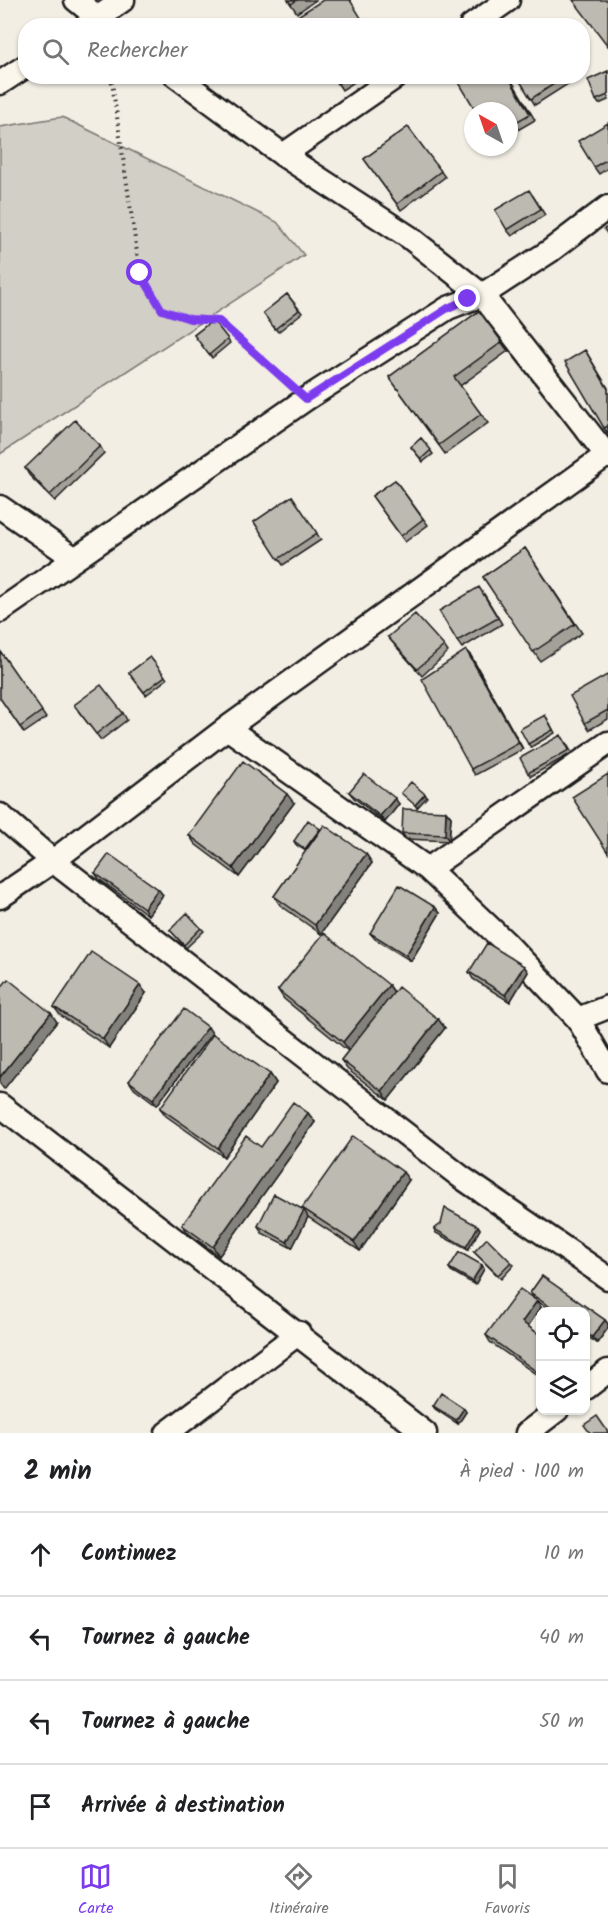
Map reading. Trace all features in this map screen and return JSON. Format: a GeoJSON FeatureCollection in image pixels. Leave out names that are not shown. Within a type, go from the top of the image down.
{"type":"FeatureCollection","features":[{"type":"Feature","properties":{"kind":"street"},"geometry":{"type":"LineString","coordinates":[[76,0],[92,18]]}},
{"type":"Feature","properties":{"kind":"street"},"geometry":{"type":"LineString","coordinates":[[103,18],[123,0]]}},
{"type":"Feature","properties":{"kind":"street"},"geometry":{"type":"LineString","coordinates":[[482,18],[508,0]]}},
{"type":"Feature","properties":{"kind":"street"},"geometry":{"type":"LineString","coordinates":[[0,83],[18,71]]}},
{"type":"Feature","properties":{"kind":"street"},"geometry":{"type":"LineString","coordinates":[[0,897],[53,861],[227,728],[608,455],[482,295],[409,237],[283,155],[187,84]]}},
{"type":"Feature","properties":{"kind":"street"},"geometry":{"type":"LineString","coordinates":[[283,155],[385,84]]}},
{"type":"Feature","properties":{"kind":"street"},"geometry":{"type":"LineString","coordinates":[[0,611],[306,399],[448,308],[482,295],[550,251],[608,207]]}},
{"type":"Feature","properties":{"kind":"street"},"geometry":{"type":"LineString","coordinates":[[0,507],[74,558]]}},
{"type":"Feature","properties":{"kind":"street"},"geometry":{"type":"LineString","coordinates":[[227,728],[428,869],[506,943],[578,1019],[608,1071]]}},
{"type":"Feature","properties":{"kind":"street"},"geometry":{"type":"LineString","coordinates":[[428,869],[608,743]]}},
{"type":"Feature","properties":{"kind":"street"},"geometry":{"type":"LineString","coordinates":[[0,815],[53,861],[461,1177],[608,1278]]}},
{"type":"Feature","properties":{"kind":"street"},"geometry":{"type":"LineString","coordinates":[[578,1019],[608,1007]]}},
{"type":"Feature","properties":{"kind":"street"},"geometry":{"type":"LineString","coordinates":[[0,1105],[299,1333],[425,1433]]}},
{"type":"Feature","properties":{"kind":"street"},"geometry":{"type":"LineString","coordinates":[[167,1433],[299,1333]]}},
{"type":"Feature","properties":{"kind":"street"},"geometry":{"type":"LineString","coordinates":[[590,1384],[608,1371]]}},
{"type":"Feature","properties":{"kind":"street"},"geometry":{"type":"LineString","coordinates":[[527,1433],[550,1415]]}},
{"type":"Feature","properties":{"kind":"path"},"geometry":{"type":"LineString","coordinates":[[112,84],[140,273],[162,310],[190,319],[219,321],[306,399]]}},
{"type":"Feature","properties":{"kind":"shaded area"},"geometry":{"type":"Polygon","coordinates":[[[62,117],[277,222],[304,255],[0,454],[0,127],[62,117]]]}},
{"type":"Feature","properties":{"kind":"building"},"geometry":{"type":"Polygon","coordinates":[[[323,0],[350,0],[361,18],[297,18],[323,0]]]}},
{"type":"Feature","properties":{"kind":"building"},"geometry":{"type":"Polygon","coordinates":[[[573,0],[608,0],[608,46],[590,22],[590,18],[587,18],[573,0]]]}},
{"type":"Feature","properties":{"kind":"building"},"geometry":{"type":"Polygon","coordinates":[[[608,71],[608,95],[596,100],[590,79],[608,71]]]}},
{"type":"Feature","properties":{"kind":"building"},"geometry":{"type":"Polygon","coordinates":[[[460,84],[513,84],[530,114],[518,121],[518,102],[471,102],[460,84]]]}},
{"type":"Feature","properties":{"kind":"building"},"geometry":{"type":"Polygon","coordinates":[[[522,84],[554,84],[531,99],[522,84]]]}},
{"type":"Feature","properties":{"kind":"building"},"geometry":{"type":"Polygon","coordinates":[[[608,123],[608,159],[594,167],[578,141],[608,123]]]}},
{"type":"Feature","properties":{"kind":"building"},"geometry":{"type":"Polygon","coordinates":[[[408,127],[441,171],[397,204],[364,159],[408,127]]]}},
{"type":"Feature","properties":{"kind":"building"},"geometry":{"type":"Polygon","coordinates":[[[529,190],[541,209],[507,230],[495,210],[529,190]]]}},
{"type":"Feature","properties":{"kind":"building"},"geometry":{"type":"Polygon","coordinates":[[[287,294],[299,310],[275,329],[263,313],[287,294]]]}},
{"type":"Feature","properties":{"kind":"building"},"geometry":{"type":"Polygon","coordinates":[[[479,311],[502,342],[454,377],[481,414],[439,445],[389,377],[479,311]]]}},
{"type":"Feature","properties":{"kind":"building"},"geometry":{"type":"Polygon","coordinates":[[[213,320],[228,339],[209,355],[194,335],[213,320]]]}},
{"type":"Feature","properties":{"kind":"building"},"geometry":{"type":"Polygon","coordinates":[[[585,350],[608,389],[608,426],[604,428],[565,362],[585,350]]]}},
{"type":"Feature","properties":{"kind":"building"},"geometry":{"type":"Polygon","coordinates":[[[75,420],[100,446],[50,495],[25,468],[75,420]]]}},
{"type":"Feature","properties":{"kind":"building"},"geometry":{"type":"Polygon","coordinates":[[[421,438],[431,450],[421,459],[411,447],[421,438]]]}},
{"type":"Feature","properties":{"kind":"building"},"geometry":{"type":"Polygon","coordinates":[[[395,480],[423,519],[401,536],[372,496],[395,480]]]}},
{"type":"Feature","properties":{"kind":"building"},"geometry":{"type":"Polygon","coordinates":[[[292,496],[317,533],[278,559],[254,522],[292,496]]]}},
{"type":"Feature","properties":{"kind":"building"},"geometry":{"type":"Polygon","coordinates":[[[525,548],[575,624],[533,652],[483,577],[525,548]]]}},
{"type":"Feature","properties":{"kind":"building"},"geometry":{"type":"Polygon","coordinates":[[[479,587],[498,618],[457,641],[439,611],[479,587]]]}},
{"type":"Feature","properties":{"kind":"building"},"geometry":{"type":"Polygon","coordinates":[[[415,614],[444,646],[417,669],[388,637],[415,614]]]}},
{"type":"Feature","properties":{"kind":"building"},"geometry":{"type":"Polygon","coordinates":[[[466,650],[519,743],[471,769],[422,679],[466,650]]]}},
{"type":"Feature","properties":{"kind":"building"},"geometry":{"type":"Polygon","coordinates":[[[0,651],[42,711],[20,727],[0,698],[0,651]]]}},
{"type":"Feature","properties":{"kind":"building"},"geometry":{"type":"Polygon","coordinates":[[[150,657],[165,676],[144,692],[129,673],[150,657]]]}},
{"type":"Feature","properties":{"kind":"building"},"geometry":{"type":"Polygon","coordinates":[[[607,675],[608,710],[585,723],[570,696],[607,675]]]}},
{"type":"Feature","properties":{"kind":"building"},"geometry":{"type":"Polygon","coordinates":[[[101,685],[123,713],[96,734],[74,705],[101,685]]]}},
{"type":"Feature","properties":{"kind":"building"},"geometry":{"type":"Polygon","coordinates":[[[545,715],[553,730],[528,744],[520,729],[545,715]]]}},
{"type":"Feature","properties":{"kind":"building"},"geometry":{"type":"Polygon","coordinates":[[[561,735],[569,750],[528,773],[520,758],[561,735]]]}},
{"type":"Feature","properties":{"kind":"building"},"geometry":{"type":"Polygon","coordinates":[[[243,761],[287,794],[233,868],[189,835],[243,761]]]}},
{"type":"Feature","properties":{"kind":"building"},"geometry":{"type":"Polygon","coordinates":[[[364,774],[395,798],[380,816],[349,792],[364,774]]]}},
{"type":"Feature","properties":{"kind":"building"},"geometry":{"type":"Polygon","coordinates":[[[608,774],[608,853],[572,797],[608,774]]]}},
{"type":"Feature","properties":{"kind":"building"},"geometry":{"type":"Polygon","coordinates":[[[411,782],[425,794],[415,805],[401,793],[411,782]]]}},
{"type":"Feature","properties":{"kind":"building"},"geometry":{"type":"Polygon","coordinates":[[[403,809],[446,811],[445,835],[402,833],[403,809]]]}},
{"type":"Feature","properties":{"kind":"building"},"geometry":{"type":"Polygon","coordinates":[[[308,820],[320,829],[305,849],[294,841],[308,820]]]}},
{"type":"Feature","properties":{"kind":"building"},"geometry":{"type":"Polygon","coordinates":[[[324,825],[366,854],[315,925],[274,896],[324,825]]]}},
{"type":"Feature","properties":{"kind":"building"},"geometry":{"type":"Polygon","coordinates":[[[109,854],[158,889],[144,908],[95,873],[109,854]]]}},
{"type":"Feature","properties":{"kind":"building"},"geometry":{"type":"Polygon","coordinates":[[[399,885],[435,907],[406,955],[370,933],[399,885]]]}},
{"type":"Feature","properties":{"kind":"building"},"geometry":{"type":"Polygon","coordinates":[[[187,913],[201,928],[184,945],[170,930],[187,913]]]}},
{"type":"Feature","properties":{"kind":"building"},"geometry":{"type":"Polygon","coordinates":[[[324,933],[389,985],[343,1042],[278,990],[324,933]]]}},
{"type":"Feature","properties":{"kind":"building"},"geometry":{"type":"Polygon","coordinates":[[[487,943],[524,966],[505,995],[469,972],[487,943]]]}},
{"type":"Feature","properties":{"kind":"building"},"geometry":{"type":"Polygon","coordinates":[[[91,952],[140,985],[103,1039],[54,1007],[91,952]]]}},
{"type":"Feature","properties":{"kind":"building"},"geometry":{"type":"Polygon","coordinates":[[[8,979],[51,1013],[0,1077],[0,989],[8,979]]]}},
{"type":"Feature","properties":{"kind":"building"},"geometry":{"type":"Polygon","coordinates":[[[398,987],[438,1019],[382,1091],[341,1060],[398,987]]]}},
{"type":"Feature","properties":{"kind":"building"},"geometry":{"type":"Polygon","coordinates":[[[184,1009],[208,1027],[153,1099],[129,1081],[184,1009]]]}},
{"type":"Feature","properties":{"kind":"building"},"geometry":{"type":"Polygon","coordinates":[[[213,1034],[270,1074],[218,1148],[160,1108],[213,1034]]]}},
{"type":"Feature","properties":{"kind":"building"},"geometry":{"type":"Polygon","coordinates":[[[293,1102],[308,1113],[213,1247],[182,1225],[246,1136],[261,1147],[293,1102]]]}},
{"type":"Feature","properties":{"kind":"building"},"geometry":{"type":"Polygon","coordinates":[[[353,1136],[403,1172],[354,1242],[302,1208],[353,1136]]]}},
{"type":"Feature","properties":{"kind":"building"},"geometry":{"type":"Polygon","coordinates":[[[274,1194],[304,1210],[287,1242],[258,1226],[274,1194]]]}},
{"type":"Feature","properties":{"kind":"building"},"geometry":{"type":"Polygon","coordinates":[[[445,1208],[478,1226],[466,1247],[434,1229],[441,1224],[445,1208]]]}},
{"type":"Feature","properties":{"kind":"building"},"geometry":{"type":"Polygon","coordinates":[[[487,1238],[511,1262],[498,1275],[474,1252],[487,1238]]]}},
{"type":"Feature","properties":{"kind":"building"},"geometry":{"type":"Polygon","coordinates":[[[459,1252],[482,1265],[472,1281],[449,1268],[459,1252]]]}},
{"type":"Feature","properties":{"kind":"building"},"geometry":{"type":"Polygon","coordinates":[[[542,1276],[586,1307],[550,1307],[530,1293],[542,1276]]]}},
{"type":"Feature","properties":{"kind":"building"},"geometry":{"type":"Polygon","coordinates":[[[520,1289],[537,1301],[522,1322],[536,1332],[536,1371],[486,1335],[520,1289]]]}},
{"type":"Feature","properties":{"kind":"building"},"geometry":{"type":"Polygon","coordinates":[[[590,1310],[605,1320],[592,1337],[590,1336],[590,1310]]]}},
{"type":"Feature","properties":{"kind":"building"},"geometry":{"type":"Polygon","coordinates":[[[441,1393],[464,1408],[456,1420],[433,1406],[441,1393]]]}},
{"type":"Feature","properties":{"kind":"building"},"geometry":{"type":"Polygon","coordinates":[[[597,1416],[608,1433],[590,1433],[584,1425],[597,1416]]]}},
{"type":"Feature","properties":{"kind":"route"},"geometry":{"type":"LineString","coordinates":[[140,273],[162,310],[190,319],[219,321],[306,399],[448,308],[468,299]]}}]}
